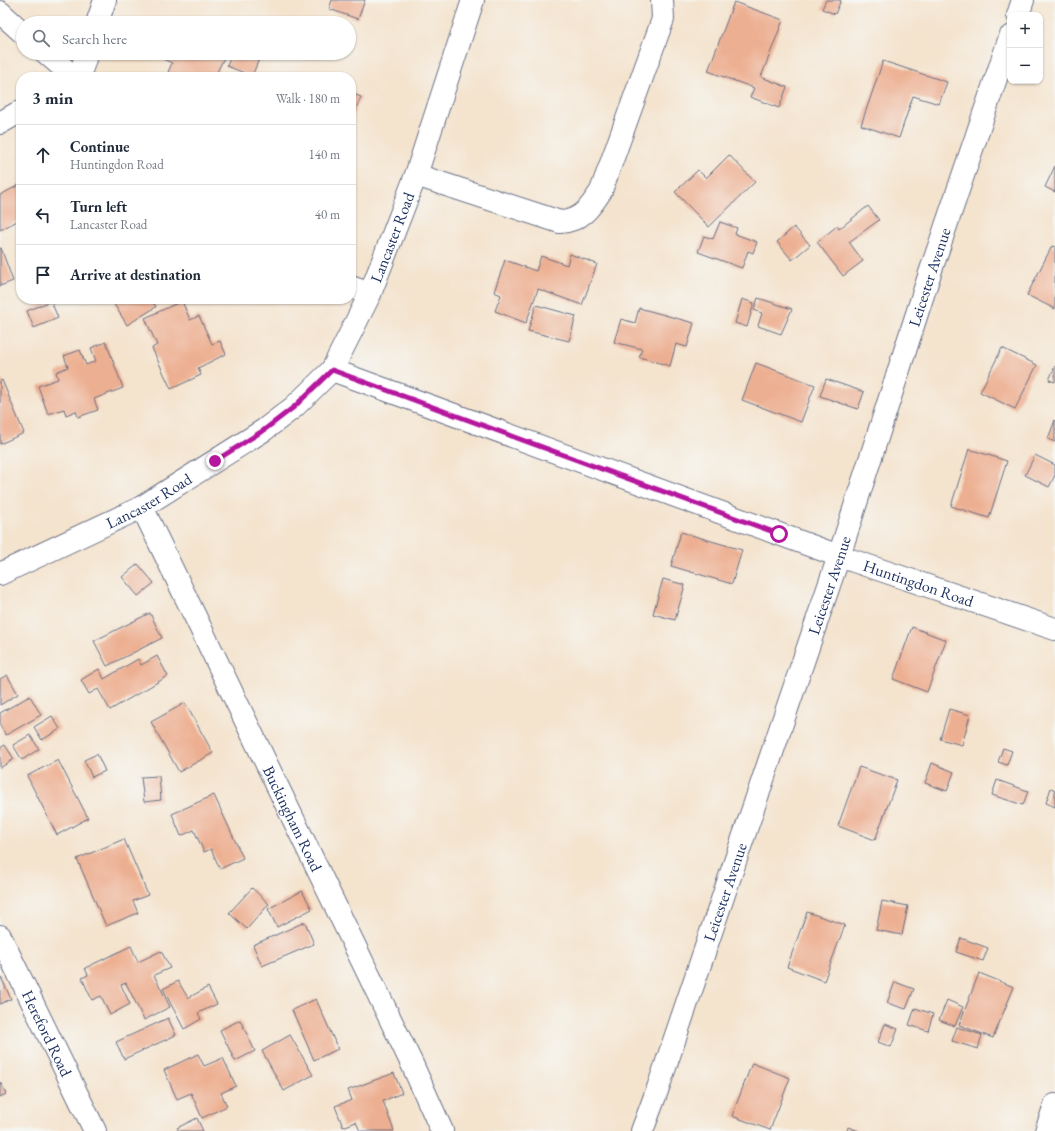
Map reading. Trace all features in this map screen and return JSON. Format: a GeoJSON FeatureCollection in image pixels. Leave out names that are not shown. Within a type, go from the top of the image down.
{"type":"FeatureCollection","features":[{"type":"Feature","properties":{"kind":"street"},"geometry":{"type":"LineString","coordinates":[[99,16],[105,0]]}},
{"type":"Feature","properties":{"kind":"street","name":"Lancaster Road"},"geometry":{"type":"LineString","coordinates":[[0,574],[142,507],[264,430],[294,407],[332,370],[361,291],[416,175],[473,0]]}},
{"type":"Feature","properties":{"kind":"street"},"geometry":{"type":"LineString","coordinates":[[416,175],[560,222],[568,222],[580,216],[593,204],[601,191],[663,19],[662,0]]}},
{"type":"Feature","properties":{"kind":"street"},"geometry":{"type":"LineString","coordinates":[[1019,12],[1023,0]]}},
{"type":"Feature","properties":{"kind":"street"},"geometry":{"type":"LineString","coordinates":[[0,12],[16,27]]}},
{"type":"Feature","properties":{"kind":"street","name":"Leicester Avenue"},"geometry":{"type":"LineString","coordinates":[[642,1131],[661,1081],[839,556],[930,273],[1007,46]]}},
{"type":"Feature","properties":{"kind":"street"},"geometry":{"type":"LineString","coordinates":[[54,60],[68,72]]}},
{"type":"Feature","properties":{"kind":"street"},"geometry":{"type":"LineString","coordinates":[[81,72],[85,60]]}},
{"type":"Feature","properties":{"kind":"street"},"geometry":{"type":"LineString","coordinates":[[0,123],[16,114]]}},
{"type":"Feature","properties":{"kind":"street","name":"Huntingdon Road"},"geometry":{"type":"LineString","coordinates":[[332,370],[839,556],[1055,629]]}},
{"type":"Feature","properties":{"kind":"street","name":"Buckingham Road"},"geometry":{"type":"LineString","coordinates":[[142,507],[412,1064],[442,1131]]}},
{"type":"Feature","properties":{"kind":"street","name":"Hereford Road"},"geometry":{"type":"LineString","coordinates":[[0,936],[95,1131]]}},
{"type":"Feature","properties":{"kind":"street"},"geometry":{"type":"LineString","coordinates":[[1046,1131],[1055,1105]]}},
{"type":"Feature","properties":{"kind":"building"},"geometry":{"type":"Polygon","coordinates":[[[332,0],[365,0],[358,19],[356,18],[356,16],[349,16],[329,9],[332,0]]]}},
{"type":"Feature","properties":{"kind":"building"},"geometry":{"type":"Polygon","coordinates":[[[826,0],[841,0],[835,14],[822,9],[826,0]]]}},
{"type":"Feature","properties":{"kind":"building"},"geometry":{"type":"Polygon","coordinates":[[[734,2],[783,20],[761,77],[787,87],[779,108],[750,97],[754,88],[708,71],[734,2]]]}},
{"type":"Feature","properties":{"kind":"building"},"geometry":{"type":"Polygon","coordinates":[[[165,60],[223,60],[217,72],[168,72],[172,63],[165,60]]]}},
{"type":"Feature","properties":{"kind":"building"},"geometry":{"type":"Polygon","coordinates":[[[229,60],[259,60],[254,72],[242,72],[227,66],[229,60]]]}},
{"type":"Feature","properties":{"kind":"building"},"geometry":{"type":"Polygon","coordinates":[[[883,61],[947,82],[939,104],[913,96],[899,138],[861,125],[883,61]]]}},
{"type":"Feature","properties":{"kind":"building"},"geometry":{"type":"Polygon","coordinates":[[[356,95],[361,97],[356,109],[356,95]]]}},
{"type":"Feature","properties":{"kind":"building"},"geometry":{"type":"Polygon","coordinates":[[[729,155],[755,182],[709,227],[675,192],[698,170],[706,178],[729,155]]]}},
{"type":"Feature","properties":{"kind":"building"},"geometry":{"type":"Polygon","coordinates":[[[1055,166],[1055,192],[1045,187],[1055,166]]]}},
{"type":"Feature","properties":{"kind":"building"},"geometry":{"type":"Polygon","coordinates":[[[16,187],[16,222],[0,230],[0,195],[16,187]]]}},
{"type":"Feature","properties":{"kind":"building"},"geometry":{"type":"Polygon","coordinates":[[[868,206],[879,220],[849,242],[863,261],[843,276],[817,242],[837,226],[839,229],[868,206]]]}},
{"type":"Feature","properties":{"kind":"building"},"geometry":{"type":"Polygon","coordinates":[[[720,222],[737,228],[735,234],[757,242],[753,253],[748,251],[742,268],[698,252],[704,236],[713,239],[720,222]]]}},
{"type":"Feature","properties":{"kind":"building"},"geometry":{"type":"Polygon","coordinates":[[[794,227],[810,245],[792,260],[777,242],[794,227]]]}},
{"type":"Feature","properties":{"kind":"building"},"geometry":{"type":"Polygon","coordinates":[[[1052,246],[1055,247],[1055,309],[1027,295],[1052,246]]]}},
{"type":"Feature","properties":{"kind":"building"},"geometry":{"type":"Polygon","coordinates":[[[0,248],[13,281],[0,286],[0,248]]]}},
{"type":"Feature","properties":{"kind":"building"},"geometry":{"type":"Polygon","coordinates":[[[570,254],[597,264],[582,305],[538,289],[526,323],[495,311],[501,295],[494,292],[505,260],[536,271],[541,256],[567,265],[570,254]]]}},
{"type":"Feature","properties":{"kind":"building"},"geometry":{"type":"Polygon","coordinates":[[[758,298],[792,309],[781,334],[758,326],[762,313],[754,310],[758,298]]]}},
{"type":"Feature","properties":{"kind":"building"},"geometry":{"type":"Polygon","coordinates":[[[742,299],[754,303],[747,327],[735,323],[742,299]]]}},
{"type":"Feature","properties":{"kind":"building"},"geometry":{"type":"Polygon","coordinates":[[[44,304],[52,304],[58,318],[34,328],[27,311],[44,304]]]}},
{"type":"Feature","properties":{"kind":"building"},"geometry":{"type":"Polygon","coordinates":[[[114,304],[154,304],[156,307],[127,325],[114,304]]]}},
{"type":"Feature","properties":{"kind":"building"},"geometry":{"type":"Polygon","coordinates":[[[175,304],[183,304],[190,320],[199,316],[212,344],[220,341],[226,354],[198,368],[201,375],[171,389],[152,348],[157,345],[145,318],[175,304]]]}},
{"type":"Feature","properties":{"kind":"building"},"geometry":{"type":"Polygon","coordinates":[[[536,305],[576,316],[569,341],[528,331],[536,305]]]}},
{"type":"Feature","properties":{"kind":"building"},"geometry":{"type":"Polygon","coordinates":[[[639,308],[694,323],[687,347],[676,344],[670,366],[639,357],[642,349],[614,342],[621,319],[635,323],[639,308]]]}},
{"type":"Feature","properties":{"kind":"building"},"geometry":{"type":"Polygon","coordinates":[[[106,342],[123,388],[94,399],[98,410],[78,417],[76,411],[66,415],[64,409],[48,414],[38,386],[58,379],[56,372],[68,367],[64,356],[80,350],[86,365],[96,361],[91,348],[106,342]]]}},
{"type":"Feature","properties":{"kind":"building"},"geometry":{"type":"Polygon","coordinates":[[[1002,348],[1037,365],[1015,409],[980,392],[1002,348]]]}},
{"type":"Feature","properties":{"kind":"building"},"geometry":{"type":"Polygon","coordinates":[[[756,363],[815,385],[801,422],[742,400],[756,363]]]}},
{"type":"Feature","properties":{"kind":"building"},"geometry":{"type":"Polygon","coordinates":[[[1055,366],[1055,382],[1049,380],[1055,366]]]}},
{"type":"Feature","properties":{"kind":"building"},"geometry":{"type":"Polygon","coordinates":[[[826,379],[864,392],[858,409],[820,396],[826,379]]]}},
{"type":"Feature","properties":{"kind":"building"},"geometry":{"type":"Polygon","coordinates":[[[2,380],[24,433],[0,444],[0,381],[2,380]]]}},
{"type":"Feature","properties":{"kind":"building"},"geometry":{"type":"Polygon","coordinates":[[[1055,420],[1055,442],[1048,439],[1055,420]]]}},
{"type":"Feature","properties":{"kind":"building"},"geometry":{"type":"Polygon","coordinates":[[[969,449],[1007,461],[989,518],[951,506],[969,449]]]}},
{"type":"Feature","properties":{"kind":"building"},"geometry":{"type":"Polygon","coordinates":[[[1035,455],[1055,465],[1055,475],[1049,487],[1025,475],[1035,455]]]}},
{"type":"Feature","properties":{"kind":"building"},"geometry":{"type":"Polygon","coordinates":[[[681,532],[742,550],[732,584],[671,566],[681,532]]]}},
{"type":"Feature","properties":{"kind":"building"},"geometry":{"type":"Polygon","coordinates":[[[138,564],[154,583],[138,596],[122,577],[138,564]]]}},
{"type":"Feature","properties":{"kind":"building"},"geometry":{"type":"Polygon","coordinates":[[[663,579],[685,585],[675,620],[653,614],[663,579]]]}},
{"type":"Feature","properties":{"kind":"building"},"geometry":{"type":"Polygon","coordinates":[[[150,613],[162,638],[107,666],[94,641],[150,613]]]}},
{"type":"Feature","properties":{"kind":"building"},"geometry":{"type":"Polygon","coordinates":[[[912,627],[946,640],[927,692],[893,679],[912,627]]]}},
{"type":"Feature","properties":{"kind":"building"},"geometry":{"type":"Polygon","coordinates":[[[157,656],[168,676],[110,710],[98,689],[89,694],[81,680],[99,669],[104,679],[138,659],[141,665],[157,656]]]}},
{"type":"Feature","properties":{"kind":"building"},"geometry":{"type":"Polygon","coordinates":[[[7,675],[18,694],[0,705],[0,679],[7,675]]]}},
{"type":"Feature","properties":{"kind":"building"},"geometry":{"type":"Polygon","coordinates":[[[30,696],[41,715],[6,735],[0,726],[0,713],[30,696]]]}},
{"type":"Feature","properties":{"kind":"building"},"geometry":{"type":"Polygon","coordinates":[[[185,703],[213,753],[179,772],[151,722],[185,703]]]}},
{"type":"Feature","properties":{"kind":"building"},"geometry":{"type":"Polygon","coordinates":[[[949,709],[970,715],[962,745],[940,739],[949,709]]]}},
{"type":"Feature","properties":{"kind":"building"},"geometry":{"type":"Polygon","coordinates":[[[52,716],[60,729],[42,740],[34,727],[52,716]]]}},
{"type":"Feature","properties":{"kind":"building"},"geometry":{"type":"Polygon","coordinates":[[[30,735],[39,749],[22,760],[13,745],[30,735]]]}},
{"type":"Feature","properties":{"kind":"building"},"geometry":{"type":"Polygon","coordinates":[[[5,745],[14,759],[0,768],[0,748],[5,745]]]}},
{"type":"Feature","properties":{"kind":"building"},"geometry":{"type":"Polygon","coordinates":[[[1003,748],[1012,751],[1007,765],[998,762],[1003,748]]]}},
{"type":"Feature","properties":{"kind":"building"},"geometry":{"type":"Polygon","coordinates":[[[97,754],[105,771],[92,777],[84,760],[97,754]]]}},
{"type":"Feature","properties":{"kind":"building"},"geometry":{"type":"Polygon","coordinates":[[[58,760],[88,818],[57,835],[27,776],[58,760]]]}},
{"type":"Feature","properties":{"kind":"building"},"geometry":{"type":"Polygon","coordinates":[[[932,763],[954,772],[947,791],[925,783],[932,763]]]}},
{"type":"Feature","properties":{"kind":"building"},"geometry":{"type":"Polygon","coordinates":[[[859,767],[897,780],[875,840],[838,826],[859,767]]]}},
{"type":"Feature","properties":{"kind":"building"},"geometry":{"type":"Polygon","coordinates":[[[159,776],[161,800],[144,802],[141,777],[159,776]]]}},
{"type":"Feature","properties":{"kind":"building"},"geometry":{"type":"Polygon","coordinates":[[[997,780],[1028,791],[1023,805],[992,795],[997,780]]]}},
{"type":"Feature","properties":{"kind":"building"},"geometry":{"type":"Polygon","coordinates":[[[1051,788],[1055,790],[1055,807],[1046,803],[1051,788]]]}},
{"type":"Feature","properties":{"kind":"building"},"geometry":{"type":"Polygon","coordinates":[[[214,795],[243,858],[220,869],[211,849],[204,852],[194,830],[181,836],[172,814],[214,795]]]}},
{"type":"Feature","properties":{"kind":"building"},"geometry":{"type":"Polygon","coordinates":[[[124,839],[148,895],[133,901],[138,913],[106,926],[77,859],[124,839]]]}},
{"type":"Feature","properties":{"kind":"building"},"geometry":{"type":"Polygon","coordinates":[[[252,888],[269,904],[247,929],[229,913],[252,888]]]}},
{"type":"Feature","properties":{"kind":"building"},"geometry":{"type":"Polygon","coordinates":[[[302,891],[312,909],[277,927],[268,909],[302,891]]]}},
{"type":"Feature","properties":{"kind":"building"},"geometry":{"type":"Polygon","coordinates":[[[882,901],[908,906],[902,935],[876,930],[882,901]]]}},
{"type":"Feature","properties":{"kind":"building"},"geometry":{"type":"Polygon","coordinates":[[[807,912],[845,925],[824,981],[787,967],[807,912]]]}},
{"type":"Feature","properties":{"kind":"building"},"geometry":{"type":"Polygon","coordinates":[[[305,922],[314,944],[262,966],[253,945],[305,922]]]}},
{"type":"Feature","properties":{"kind":"building"},"geometry":{"type":"Polygon","coordinates":[[[961,938],[988,948],[983,961],[956,952],[961,938]]]}},
{"type":"Feature","properties":{"kind":"building"},"geometry":{"type":"Polygon","coordinates":[[[131,946],[138,962],[161,951],[170,968],[154,975],[170,1007],[144,1020],[126,983],[121,985],[130,1004],[110,1015],[101,996],[92,1000],[82,978],[88,975],[85,968],[131,946]]]}},
{"type":"Feature","properties":{"kind":"building"},"geometry":{"type":"Polygon","coordinates":[[[979,973],[1014,987],[993,1038],[959,1025],[979,973]]]}},
{"type":"Feature","properties":{"kind":"building"},"geometry":{"type":"Polygon","coordinates":[[[0,977],[11,999],[0,1004],[0,977]]]}},
{"type":"Feature","properties":{"kind":"building"},"geometry":{"type":"Polygon","coordinates":[[[178,981],[188,998],[208,987],[217,1004],[198,1013],[201,1019],[184,1029],[163,989],[178,981]]]}},
{"type":"Feature","properties":{"kind":"building"},"geometry":{"type":"Polygon","coordinates":[[[895,982],[914,989],[906,1009],[887,1003],[895,982]]]}},
{"type":"Feature","properties":{"kind":"building"},"geometry":{"type":"Polygon","coordinates":[[[316,999],[338,1049],[314,1060],[292,1010],[316,999]]]}},
{"type":"Feature","properties":{"kind":"building"},"geometry":{"type":"Polygon","coordinates":[[[947,1000],[963,1007],[955,1026],[939,1020],[947,1000]]]}},
{"type":"Feature","properties":{"kind":"building"},"geometry":{"type":"Polygon","coordinates":[[[915,1008],[933,1014],[928,1031],[909,1025],[915,1008]]]}},
{"type":"Feature","properties":{"kind":"building"},"geometry":{"type":"Polygon","coordinates":[[[168,1018],[176,1035],[124,1059],[116,1042],[168,1018]]]}},
{"type":"Feature","properties":{"kind":"building"},"geometry":{"type":"Polygon","coordinates":[[[240,1020],[255,1051],[235,1061],[220,1030],[240,1020]]]}},
{"type":"Feature","properties":{"kind":"building"},"geometry":{"type":"Polygon","coordinates":[[[885,1024],[898,1029],[891,1047],[878,1042],[885,1024]]]}},
{"type":"Feature","properties":{"kind":"building"},"geometry":{"type":"Polygon","coordinates":[[[957,1027],[982,1035],[978,1049],[952,1041],[957,1027]]]}},
{"type":"Feature","properties":{"kind":"building"},"geometry":{"type":"Polygon","coordinates":[[[290,1035],[313,1075],[284,1091],[262,1051],[290,1035]]]}},
{"type":"Feature","properties":{"kind":"building"},"geometry":{"type":"Polygon","coordinates":[[[198,1054],[204,1066],[223,1058],[236,1086],[221,1093],[227,1106],[202,1118],[191,1093],[177,1099],[164,1070],[198,1054]]]}},
{"type":"Feature","properties":{"kind":"building"},"geometry":{"type":"Polygon","coordinates":[[[752,1063],[790,1078],[770,1130],[732,1116],[752,1063]]]}},
{"type":"Feature","properties":{"kind":"building"},"geometry":{"type":"Polygon","coordinates":[[[394,1073],[402,1093],[383,1101],[394,1131],[360,1131],[356,1122],[343,1127],[335,1106],[352,1100],[348,1090],[394,1073]]]}},
{"type":"Feature","properties":{"kind":"building"},"geometry":{"type":"Polygon","coordinates":[[[0,1082],[6,1094],[0,1097],[0,1082]]]}},
{"type":"Feature","properties":{"kind":"building"},"geometry":{"type":"Polygon","coordinates":[[[197,1118],[203,1131],[179,1131],[177,1128],[197,1118]]]}},
{"type":"Feature","properties":{"kind":"building"},"geometry":{"type":"Polygon","coordinates":[[[848,1127],[859,1131],[847,1131],[848,1127]]]}},
{"type":"Feature","properties":{"kind":"route"},"geometry":{"type":"LineString","coordinates":[[215,461],[264,430],[294,407],[332,370],[779,534]]}}]}
